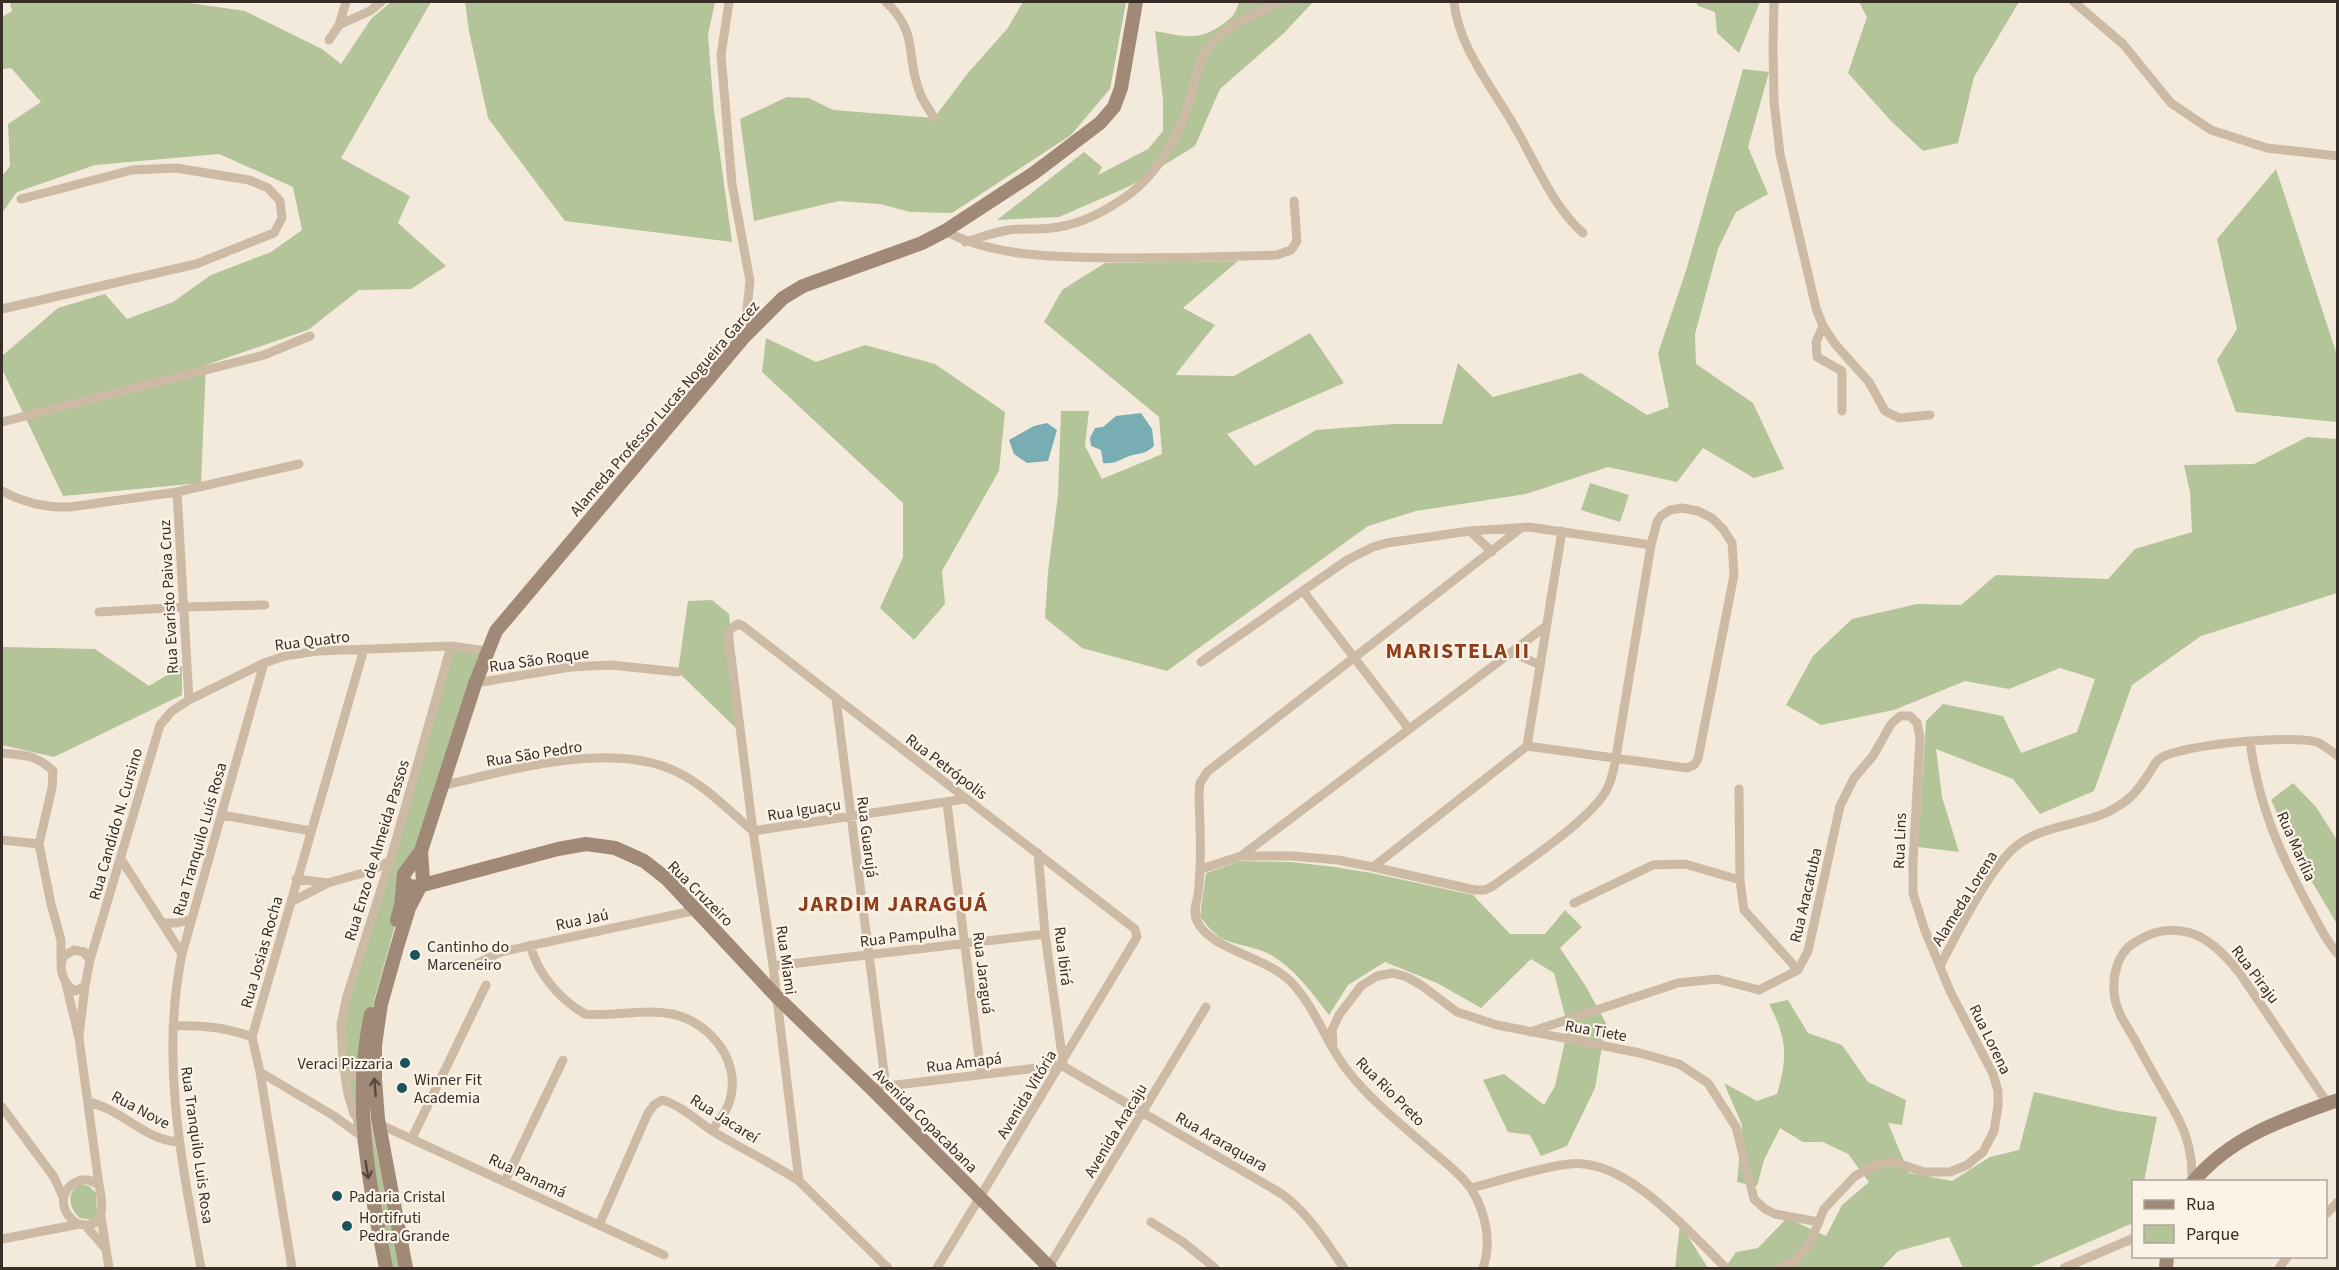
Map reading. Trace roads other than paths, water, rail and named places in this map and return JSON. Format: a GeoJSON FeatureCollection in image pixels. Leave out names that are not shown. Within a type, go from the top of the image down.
{"type":"FeatureCollection","features":[{"type":"Feature","properties":{"kind":"main road","name":"Alameda Professor Lucas Nogueira Garcez"},"geometry":{"type":"LineString","coordinates":[[386,1269],[366,1169],[363,1137],[366,1041],[374,1003],[411,873],[421,851],[476,683],[496,631],[744,337],[783,298],[803,286],[922,243],[945,231],[1034,173],[1101,123],[1114,106],[1121,88],[1136,2]]}},
{"type":"Feature","properties":{"kind":"main road","name":"Rua Cruzeiro"},"geometry":{"type":"LineString","coordinates":[[420,886],[558,849],[586,844],[615,848],[644,861],[667,879],[777,997]]}},
{"type":"Feature","properties":{"kind":"main road"},"geometry":{"type":"LineString","coordinates":[[420,886],[410,887],[411,873],[443,880]]}},
{"type":"Feature","properties":{"kind":"main road"},"geometry":{"type":"LineString","coordinates":[[406,1269],[379,1124],[375,1045],[381,1004],[409,908],[420,886]]}},
{"type":"Feature","properties":{"kind":"main road","name":"Avenida Copacabana"},"geometry":{"type":"LineString","coordinates":[[777,997],[871,1088],[1049,1268]]}},
{"type":"Feature","properties":{"kind":"main road"},"geometry":{"type":"LineString","coordinates":[[2194,1180],[2208,1163],[2236,1143],[2269,1127],[2333,1102]]}},
{"type":"Feature","properties":{"kind":"main road"},"geometry":{"type":"LineString","coordinates":[[363,1137],[374,1145],[386,1160]]}},
{"type":"Feature","properties":{"kind":"main road"},"geometry":{"type":"LineString","coordinates":[[377,1222],[387,1219],[399,1230]]}},
{"type":"Feature","properties":{"kind":"street"},"geometry":{"type":"LineString","coordinates":[[329,40],[339,25],[346,2]]}},
{"type":"Feature","properties":{"kind":"street"},"geometry":{"type":"LineString","coordinates":[[339,25],[370,11],[381,2]]}},
{"type":"Feature","properties":{"kind":"street"},"geometry":{"type":"LineString","coordinates":[[729,2],[721,55],[732,184],[750,281],[744,337]]}},
{"type":"Feature","properties":{"kind":"street"},"geometry":{"type":"LineString","coordinates":[[886,2],[895,6],[908,32],[920,93],[934,118]]}},
{"type":"Feature","properties":{"kind":"street"},"geometry":{"type":"LineString","coordinates":[[965,242],[1008,230],[1061,226],[1088,219],[1120,201],[1147,178],[1165,156],[1190,101],[1196,71],[1207,49],[1225,30],[1281,2]]}},
{"type":"Feature","properties":{"kind":"street"},"geometry":{"type":"LineString","coordinates":[[1454,2],[1456,16],[1472,58],[1515,126],[1558,202],[1572,224],[1583,233]]}},
{"type":"Feature","properties":{"kind":"street"},"geometry":{"type":"LineString","coordinates":[[1774,2],[1774,102],[1780,154],[1816,308],[1823,327],[1869,382],[1885,411],[1899,418],[1930,415]]}},
{"type":"Feature","properties":{"kind":"street"},"geometry":{"type":"LineString","coordinates":[[2074,2],[2123,44],[2171,103],[2211,130],[2267,148],[2337,156]]}},
{"type":"Feature","properties":{"kind":"street"},"geometry":{"type":"LineString","coordinates":[[2,309],[196,264],[274,233],[282,219],[280,201],[268,188],[249,180],[176,168],[132,170],[21,199]]}},
{"type":"Feature","properties":{"kind":"street"},"geometry":{"type":"LineString","coordinates":[[945,231],[965,242],[1016,252],[1063,257],[1277,255],[1291,250],[1297,241],[1294,201]]}},
{"type":"Feature","properties":{"kind":"street"},"geometry":{"type":"LineString","coordinates":[[1823,327],[1816,342],[1817,357],[1842,371],[1842,411]]}},
{"type":"Feature","properties":{"kind":"street"},"geometry":{"type":"LineString","coordinates":[[2,422],[264,355],[310,336]]}},
{"type":"Feature","properties":{"kind":"street"},"geometry":{"type":"LineString","coordinates":[[2,491],[16,499],[53,507],[177,492],[299,464]]}},
{"type":"Feature","properties":{"kind":"street","name":"Rua Evaristo Paiva Cruz"},"geometry":{"type":"LineString","coordinates":[[177,492],[189,700]]}},
{"type":"Feature","properties":{"kind":"street"},"geometry":{"type":"LineString","coordinates":[[1521,528],[1207,772],[1200,783],[1199,795],[1201,869],[1241,856],[1292,856],[1374,867],[1475,890],[1485,890],[1493,886],[1582,818],[1596,805],[1606,790],[1613,776],[1616,757],[1652,545],[1657,522],[1661,516],[1676,509],[1698,511],[1712,518],[1732,543],[1735,559],[1734,575],[1698,759],[1694,765],[1687,768],[1616,757],[1527,746]]}},
{"type":"Feature","properties":{"kind":"street"},"geometry":{"type":"LineString","coordinates":[[1201,662],[1347,560],[1373,547],[1470,531],[1536,527],[1652,545]]}},
{"type":"Feature","properties":{"kind":"street"},"geometry":{"type":"LineString","coordinates":[[1470,531],[1492,552]]}},
{"type":"Feature","properties":{"kind":"street"},"geometry":{"type":"LineString","coordinates":[[1374,867],[1527,746],[1562,531]]}},
{"type":"Feature","properties":{"kind":"street"},"geometry":{"type":"LineString","coordinates":[[1303,591],[1409,729]]}},
{"type":"Feature","properties":{"kind":"street"},"geometry":{"type":"LineString","coordinates":[[99,612],[266,605]]}},
{"type":"Feature","properties":{"kind":"street","name":"Rua Petrópolis"},"geometry":{"type":"LineString","coordinates":[[738,624],[1038,853],[1135,929],[1137,933]]}},
{"type":"Feature","properties":{"kind":"street","name":"Rua Miami"},"geometry":{"type":"LineString","coordinates":[[738,624],[729,630],[729,640],[773,966],[799,1181]]}},
{"type":"Feature","properties":{"kind":"street"},"geometry":{"type":"LineString","coordinates":[[1241,856],[1546,626]]}},
{"type":"Feature","properties":{"kind":"street","name":"Rua Quatro"},"geometry":{"type":"LineString","coordinates":[[160,725],[172,711],[189,700],[264,663],[285,656],[364,649],[451,646],[487,651]]}},
{"type":"Feature","properties":{"kind":"street","name":"Rua Enzo de Almeida Passos"},"geometry":{"type":"LineString","coordinates":[[363,1122],[354,1114],[351,1107],[343,1063],[341,1024],[347,996],[390,861],[451,646]]}},
{"type":"Feature","properties":{"kind":"street","name":"Rua Josias Rocha"},"geometry":{"type":"LineString","coordinates":[[292,1269],[260,1072],[252,1037],[364,649]]}},
{"type":"Feature","properties":{"kind":"street"},"geometry":{"type":"LineString","coordinates":[[1511,652],[1540,665]]}},
{"type":"Feature","properties":{"kind":"street","name":"Rua Tranquilo Luís Rosa"},"geometry":{"type":"LineString","coordinates":[[173,1026],[176,984],[182,954],[264,663]]}},
{"type":"Feature","properties":{"kind":"street","name":"Rua São Roque"},"geometry":{"type":"LineString","coordinates":[[476,683],[571,667],[611,665],[678,672]]}},
{"type":"Feature","properties":{"kind":"street","name":"Rua Guarujá"},"geometry":{"type":"LineString","coordinates":[[836,699],[886,1086]]}},
{"type":"Feature","properties":{"kind":"street","name":"Rua Aracatuba"},"geometry":{"type":"LineString","coordinates":[[1798,970],[1808,951],[1840,806],[1854,778],[1873,756],[1891,724],[1900,716],[1910,716]]}},
{"type":"Feature","properties":{"kind":"street","name":"Rua Lins"},"geometry":{"type":"LineString","coordinates":[[1910,716],[1917,723],[1920,737],[1912,862],[1913,893],[1940,966]]}},
{"type":"Feature","properties":{"kind":"street","name":"Rua Candido N. Cursino"},"geometry":{"type":"LineString","coordinates":[[90,960],[122,859],[160,725]]}},
{"type":"Feature","properties":{"kind":"street","name":"Alameda Lorena"},"geometry":{"type":"LineString","coordinates":[[1940,966],[1994,873],[2015,847],[2044,831],[2081,823],[2120,805],[2140,787],[2158,760],[2170,753],[2222,743],[2296,739],[2319,743],[2337,756]]}},
{"type":"Feature","properties":{"kind":"street","name":"Rua Marília"},"geometry":{"type":"LineString","coordinates":[[2250,741],[2260,797],[2272,831],[2301,891],[2337,954]]}},
{"type":"Feature","properties":{"kind":"street"},"geometry":{"type":"LineString","coordinates":[[2,753],[36,758],[43,761],[53,771],[52,788],[39,844],[61,940],[66,984],[79,1038],[109,1269]]}},
{"type":"Feature","properties":{"kind":"street","name":"Rua São Pedro"},"geometry":{"type":"LineString","coordinates":[[442,786],[575,759],[613,758],[649,762],[678,772],[753,831]]}},
{"type":"Feature","properties":{"kind":"street"},"geometry":{"type":"LineString","coordinates":[[1530,1032],[1678,983],[1717,979],[1759,990],[1798,970],[1744,910],[1740,880],[1739,789]]}},
{"type":"Feature","properties":{"kind":"street","name":"Rua Iguaçu"},"geometry":{"type":"LineString","coordinates":[[753,831],[966,799]]}},
{"type":"Feature","properties":{"kind":"street","name":"Rua Jaraguá"},"geometry":{"type":"LineString","coordinates":[[947,803],[981,1074]]}},
{"type":"Feature","properties":{"kind":"street"},"geometry":{"type":"LineString","coordinates":[[222,815],[311,831]]}},
{"type":"Feature","properties":{"kind":"street"},"geometry":{"type":"LineString","coordinates":[[2,840],[39,844]]}},
{"type":"Feature","properties":{"kind":"street","name":"Rua Ibirá"},"geometry":{"type":"LineString","coordinates":[[1038,853],[1045,934],[1062,1064]]}},
{"type":"Feature","properties":{"kind":"street"},"geometry":{"type":"LineString","coordinates":[[122,859],[182,954]]}},
{"type":"Feature","properties":{"kind":"street"},"geometry":{"type":"LineString","coordinates":[[291,902],[328,882],[370,871],[390,861]]}},
{"type":"Feature","properties":{"kind":"street"},"geometry":{"type":"LineString","coordinates":[[1574,903],[1653,865],[1686,864],[1740,880]]}},
{"type":"Feature","properties":{"kind":"street","name":"Rua Rio Preto"},"geometry":{"type":"LineString","coordinates":[[1201,869],[1195,918],[1206,935],[1220,944],[1266,964],[1291,982],[1319,1019],[1346,1068],[1362,1087],[1471,1188],[1483,1212],[1488,1234],[1488,1255],[1484,1269]]}},
{"type":"Feature","properties":{"kind":"street"},"geometry":{"type":"LineString","coordinates":[[370,871],[379,876],[383,884]]}},
{"type":"Feature","properties":{"kind":"street"},"geometry":{"type":"LineString","coordinates":[[296,879],[328,882]]}},
{"type":"Feature","properties":{"kind":"street","name":"Rua Jaú"},"geometry":{"type":"LineString","coordinates":[[476,964],[501,952],[697,910]]}},
{"type":"Feature","properties":{"kind":"street"},"geometry":{"type":"LineString","coordinates":[[162,923],[192,920]]}},
{"type":"Feature","properties":{"kind":"street","name":"Rua Piraju"},"geometry":{"type":"LineString","coordinates":[[2192,1180],[2188,1142],[2180,1121],[2120,1014],[2114,992],[2115,968],[2126,949],[2144,936],[2167,929],[2191,932],[2209,942],[2226,956],[2333,1102]]}},
{"type":"Feature","properties":{"kind":"street","name":"Rua Candido N. Cursino"},"geometry":{"type":"LineString","coordinates":[[77,951],[98,931]]}},
{"type":"Feature","properties":{"kind":"street","name":"Avenida Vitória"},"geometry":{"type":"LineString","coordinates":[[937,1269],[1062,1064],[1137,937],[1137,933]]}},
{"type":"Feature","properties":{"kind":"street","name":"Rua Pampulha"},"geometry":{"type":"LineString","coordinates":[[773,966],[1045,934]]}},
{"type":"Feature","properties":{"kind":"street"},"geometry":{"type":"LineString","coordinates":[[61,940],[88,956],[90,960],[79,1038]]}},
{"type":"Feature","properties":{"kind":"street"},"geometry":{"type":"LineString","coordinates":[[530,945],[535,963],[543,976],[573,1007],[585,1014],[671,1014],[688,1018],[703,1026],[716,1039],[727,1057],[732,1082],[729,1104],[712,1131]]}},
{"type":"Feature","properties":{"kind":"street"},"geometry":{"type":"LineString","coordinates":[[62,960],[64,956],[77,951]]}},
{"type":"Feature","properties":{"kind":"street","name":"Rua Lorena"},"geometry":{"type":"LineString","coordinates":[[1778,1269],[1796,1261],[1809,1245],[1824,1209],[1856,1176],[1876,1165],[1894,1162],[1923,1172],[1950,1172],[1967,1165],[1983,1152],[1994,1131],[1998,1091],[1993,1074],[1940,966]]}},
{"type":"Feature","properties":{"kind":"street","name":"Rua Tiete"},"geometry":{"type":"LineString","coordinates":[[1333,1046],[1332,1030],[1339,1015],[1361,986],[1377,976],[1393,973],[1407,977],[1421,985],[1458,1012],[1497,1025],[1640,1053],[1678,1064],[1708,1083],[1736,1127],[1754,1198],[1765,1209],[1775,1214],[1819,1222]]}},
{"type":"Feature","properties":{"kind":"street"},"geometry":{"type":"LineString","coordinates":[[66,984],[75,991],[85,986]]}},
{"type":"Feature","properties":{"kind":"street"},"geometry":{"type":"LineString","coordinates":[[412,1138],[486,985]]}},
{"type":"Feature","properties":{"kind":"street","name":"Avenida Aracaju"},"geometry":{"type":"LineString","coordinates":[[1049,1268],[1206,1007]]}},
{"type":"Feature","properties":{"kind":"street"},"geometry":{"type":"LineString","coordinates":[[173,1026],[198,1025],[252,1037]]}},
{"type":"Feature","properties":{"kind":"street","name":"Rua Tranquilo Luis Rosa"},"geometry":{"type":"LineString","coordinates":[[173,1026],[171,1066],[179,1142],[201,1269]]}},
{"type":"Feature","properties":{"kind":"street"},"geometry":{"type":"LineString","coordinates":[[505,1181],[563,1060]]}},
{"type":"Feature","properties":{"kind":"street"},"geometry":{"type":"LineString","coordinates":[[343,1063],[363,1081]]}},
{"type":"Feature","properties":{"kind":"street","name":"Rua Amapá"},"geometry":{"type":"LineString","coordinates":[[871,1088],[1062,1064]]}},
{"type":"Feature","properties":{"kind":"street","name":"Rua Araraquara"},"geometry":{"type":"LineString","coordinates":[[1062,1064],[1298,1205],[1344,1269]]}},
{"type":"Feature","properties":{"kind":"street"},"geometry":{"type":"LineString","coordinates":[[260,1072],[334,1116],[363,1137]]}},
{"type":"Feature","properties":{"kind":"street","name":"Rua Jacareí"},"geometry":{"type":"LineString","coordinates":[[600,1225],[648,1113],[662,1100],[670,1102],[712,1131],[799,1181]]}},
{"type":"Feature","properties":{"kind":"street","name":"Rua Nove"},"geometry":{"type":"LineString","coordinates":[[88,1102],[100,1104],[161,1140],[179,1142]]}},
{"type":"Feature","properties":{"kind":"street"},"geometry":{"type":"LineString","coordinates":[[2,1107],[54,1178],[63,1197],[66,1213],[106,1249]]}},
{"type":"Feature","properties":{"kind":"street"},"geometry":{"type":"LineString","coordinates":[[334,1116],[351,1107]]}},
{"type":"Feature","properties":{"kind":"street","name":"Rua Panamá"},"geometry":{"type":"LineString","coordinates":[[379,1124],[664,1255]]}},
{"type":"Feature","properties":{"kind":"street"},"geometry":{"type":"LineString","coordinates":[[63,1197],[76,1181],[87,1174],[94,1159]]}},
{"type":"Feature","properties":{"kind":"street"},"geometry":{"type":"LineString","coordinates":[[1471,1188],[1571,1164],[1600,1167],[1646,1191],[1726,1269]]}},
{"type":"Feature","properties":{"kind":"street"},"geometry":{"type":"LineString","coordinates":[[54,1178],[89,1180],[99,1185]]}},
{"type":"Feature","properties":{"kind":"street"},"geometry":{"type":"LineString","coordinates":[[799,1181],[888,1269]]}},
{"type":"Feature","properties":{"kind":"street"},"geometry":{"type":"LineString","coordinates":[[57,1230],[66,1213]]}},
{"type":"Feature","properties":{"kind":"street"},"geometry":{"type":"LineString","coordinates":[[2,1239],[91,1224],[101,1217]]}},
{"type":"Feature","properties":{"kind":"street"},"geometry":{"type":"LineString","coordinates":[[1151,1222],[1183,1242],[1215,1269]]}},
{"type":"Feature","properties":{"kind":"street"},"geometry":{"type":"LineString","coordinates":[[2064,1269],[2132,1238]]}},
{"type":"Feature","properties":{"kind":"water"},"geometry":{"type":"Polygon","coordinates":[[[1141,413],[1152,429],[1154,446],[1144,453],[1113,463],[1103,463],[1101,450],[1091,446],[1090,438],[1095,428],[1103,427],[1116,416],[1141,413]]]}},
{"type":"Feature","properties":{"kind":"water"},"geometry":{"type":"Polygon","coordinates":[[[1047,423],[1057,430],[1048,461],[1027,463],[1014,454],[1009,440],[1034,426],[1047,423]]]}},
{"type":"Feature","properties":{"kind":"place","name":"Cantinho do Marceneiro"},"geometry":{"type":"Point","coordinates":[415,955]}},
{"type":"Feature","properties":{"kind":"place","name":"Veraci Pizzaria"},"geometry":{"type":"Point","coordinates":[405,1063]}},
{"type":"Feature","properties":{"kind":"place","name":"Winner Fit Academia"},"geometry":{"type":"Point","coordinates":[402,1088]}},
{"type":"Feature","properties":{"kind":"place","name":"Padaria Cristal"},"geometry":{"type":"Point","coordinates":[337,1196]}},
{"type":"Feature","properties":{"kind":"place","name":"Hortifruti Pedra Grande"},"geometry":{"type":"Point","coordinates":[347,1226]}},
{"type":"Feature","properties":{"kind":"district","name":"MARISTELA II"},"geometry":{"type":"Point","coordinates":[1458,650]}},
{"type":"Feature","properties":{"kind":"district","name":"JARDIM JARAGUÁ"},"geometry":{"type":"Point","coordinates":[893,903]}}]}
